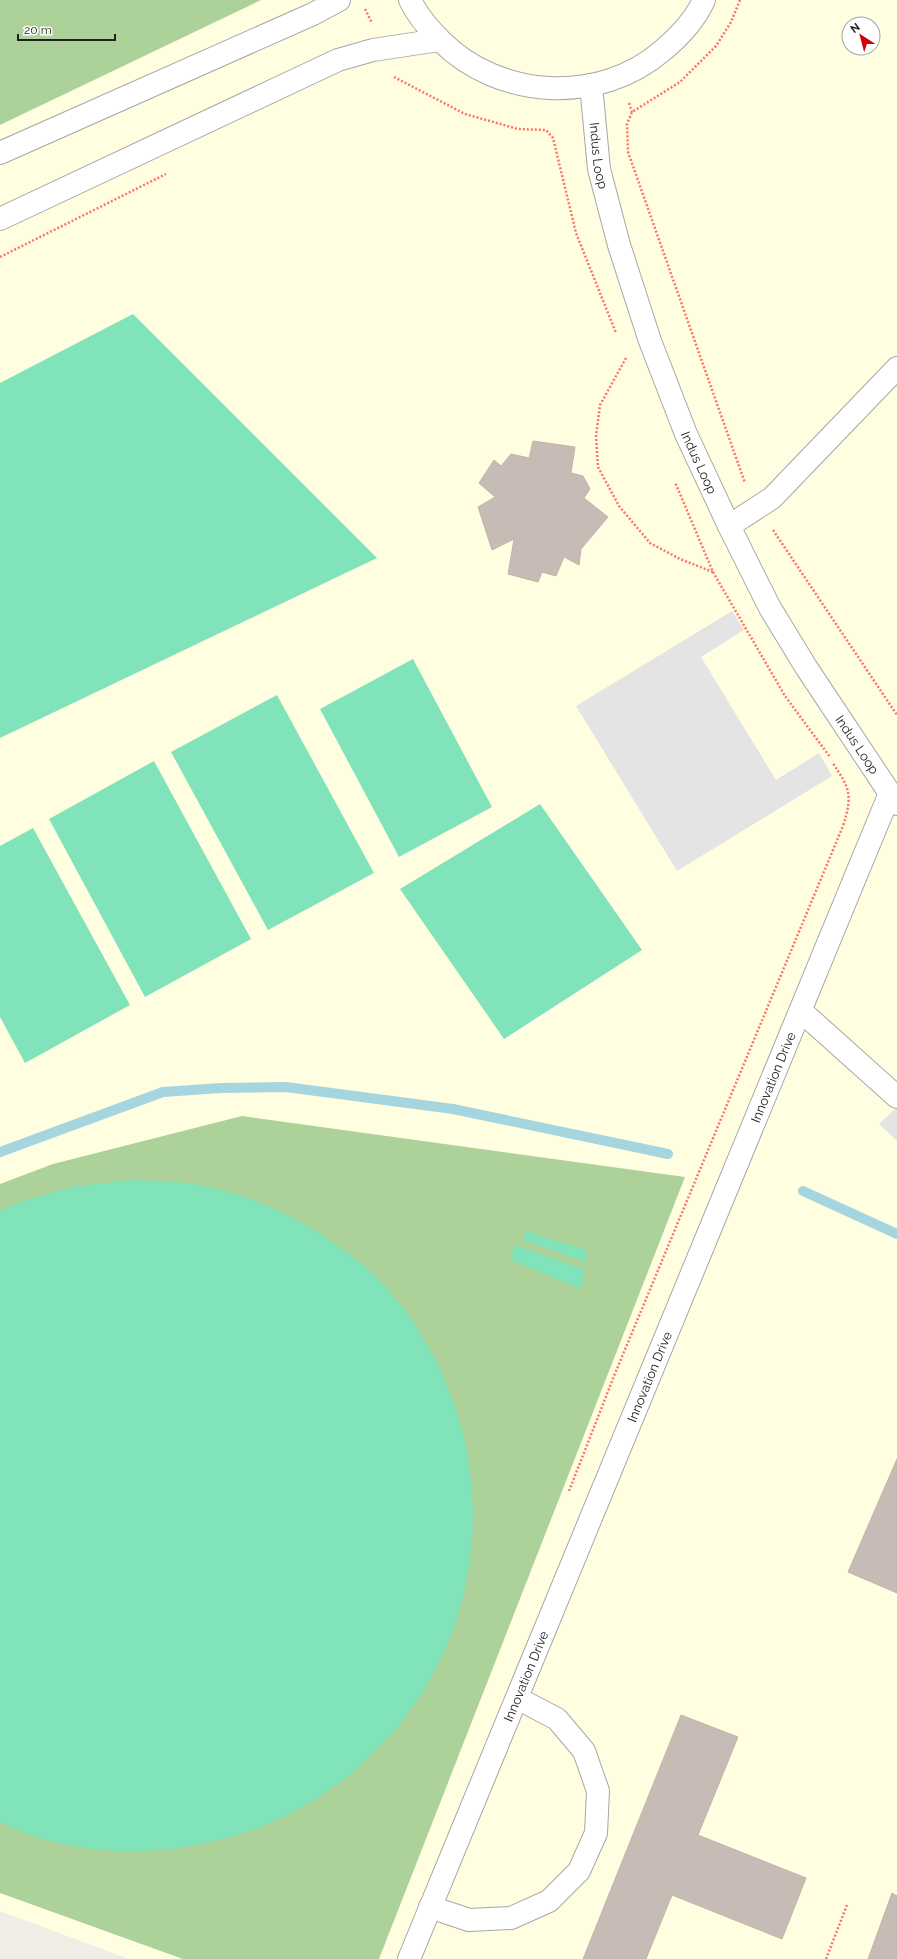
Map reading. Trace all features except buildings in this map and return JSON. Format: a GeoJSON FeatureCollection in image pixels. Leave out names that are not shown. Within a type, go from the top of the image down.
{"type":"FeatureCollection","features":[{"type":"Feature","properties":{"kind":"street"},"geometry":{"type":"LineString","coordinates":[[0,153],[306,18],[339,0]]}},
{"type":"Feature","properties":{"kind":"street"},"geometry":{"type":"LineString","coordinates":[[410,0],[427,26],[439,40],[455,54],[473,66],[507,81],[548,88],[575,88],[590,85],[615,78],[634,70],[660,53],[682,32],[704,0]]}},
{"type":"Feature","properties":{"kind":"street"},"geometry":{"type":"LineString","coordinates":[[0,218],[338,60],[373,50],[439,40]]}},
{"type":"Feature","properties":{"kind":"street","name":"Indus Loop"},"geometry":{"type":"LineString","coordinates":[[590,85],[599,169],[619,245],[650,341],[686,434],[729,526],[782,628],[806,668],[894,799]]}},
{"type":"Feature","properties":{"kind":"street"},"geometry":{"type":"LineString","coordinates":[[729,526],[772,498],[897,368]]}},
{"type":"Feature","properties":{"kind":"street","name":"Innovation Drive"},"geometry":{"type":"LineString","coordinates":[[408,1959],[801,1011],[894,799]]}},
{"type":"Feature","properties":{"kind":"street"},"geometry":{"type":"LineString","coordinates":[[801,1011],[897,1097]]}},
{"type":"Feature","properties":{"kind":"street"},"geometry":{"type":"LineString","coordinates":[[430,1907],[469,1920],[511,1918],[549,1901],[579,1871],[596,1833],[598,1791],[584,1752],[557,1720],[517,1698]]}},
{"type":"Feature","properties":{"kind":"path"},"geometry":{"type":"LineString","coordinates":[[740,0],[732,22],[716,46],[680,82],[632,112],[627,124],[628,152],[740,473],[758,508],[897,715]]}},
{"type":"Feature","properties":{"kind":"path"},"geometry":{"type":"LineString","coordinates":[[391,75],[465,114],[518,129],[546,130],[550,134],[553,138],[576,233],[617,336]]}},
{"type":"Feature","properties":{"kind":"path"},"geometry":{"type":"LineString","coordinates":[[0,257],[171,172]]}},
{"type":"Feature","properties":{"kind":"path"},"geometry":{"type":"LineString","coordinates":[[623,351],[629,365]]}},
{"type":"Feature","properties":{"kind":"path"},"geometry":{"type":"LineString","coordinates":[[626,358],[600,405],[596,436],[598,467],[619,506],[650,543],[680,559],[713,572]]}},
{"type":"Feature","properties":{"kind":"path"},"geometry":{"type":"LineString","coordinates":[[568,1494],[614,1376],[843,826],[849,808],[850,797],[845,781],[785,696],[713,572],[673,476]]}},
{"type":"Feature","properties":{"kind":"path"},"geometry":{"type":"LineString","coordinates":[[826,1959],[847,1905]]}},
{"type":"Feature","properties":{"kind":"shaded area"},"geometry":{"type":"Polygon","coordinates":[[[0,0],[897,0],[897,1959],[129,1959],[0,1911],[0,0]]]}},
{"type":"Feature","properties":{"kind":"shaded area"},"geometry":{"type":"Polygon","coordinates":[[[732,611],[744,630],[701,657],[776,780],[819,753],[832,776],[677,871],[576,706],[732,611]]]}},
{"type":"Feature","properties":{"kind":"shaded area"},"geometry":{"type":"Polygon","coordinates":[[[897,1107],[897,1141],[879,1124],[897,1107]]]}},
{"type":"Feature","properties":{"kind":"green space"},"geometry":{"type":"Polygon","coordinates":[[[0,0],[261,0],[0,125],[0,0]]]}},
{"type":"Feature","properties":{"kind":"green space"},"geometry":{"type":"Polygon","coordinates":[[[133,314],[377,558],[0,738],[0,383],[133,314]]]}},
{"type":"Feature","properties":{"kind":"green space"},"geometry":{"type":"Polygon","coordinates":[[[413,659],[492,807],[399,857],[320,709],[413,659]]]}},
{"type":"Feature","properties":{"kind":"green space"},"geometry":{"type":"Polygon","coordinates":[[[277,695],[374,873],[268,930],[171,752],[277,695]]]}},
{"type":"Feature","properties":{"kind":"green space"},"geometry":{"type":"Polygon","coordinates":[[[154,761],[251,939],[145,997],[49,819],[154,761]]]}},
{"type":"Feature","properties":{"kind":"green space"},"geometry":{"type":"Polygon","coordinates":[[[540,804],[642,950],[504,1039],[400,889],[540,804]]]}},
{"type":"Feature","properties":{"kind":"green space"},"geometry":{"type":"Polygon","coordinates":[[[33,828],[130,1005],[25,1063],[0,1017],[0,846],[33,828]]]}},
{"type":"Feature","properties":{"kind":"green space"},"geometry":{"type":"Polygon","coordinates":[[[242,1116],[685,1177],[379,1959],[183,1959],[0,1893],[0,1184],[53,1164],[242,1116]]]}},
{"type":"Feature","properties":{"kind":"green space"},"geometry":{"type":"Polygon","coordinates":[[[132,1180],[179,1182],[200,1185],[242,1196],[270,1206],[295,1219],[341,1248],[372,1273],[382,1283],[419,1331],[446,1383],[464,1438],[472,1496],[471,1554],[459,1610],[438,1665],[406,1716],[370,1757],[328,1791],[305,1806],[256,1829],[206,1843],[156,1850],[132,1851],[82,1848],[57,1843],[33,1836],[0,1822],[0,1211],[23,1201],[77,1186],[132,1180]]]}},
{"type":"Feature","properties":{"kind":"green space"},"geometry":{"type":"Polygon","coordinates":[[[526,1231],[588,1251],[586,1262],[523,1240],[526,1231]]]}},
{"type":"Feature","properties":{"kind":"green space"},"geometry":{"type":"Polygon","coordinates":[[[515,1245],[585,1270],[581,1289],[511,1260],[515,1245]]]}},
{"type":"Feature","properties":{"kind":"waterway"},"geometry":{"type":"LineString","coordinates":[[0,1152],[163,1092],[221,1088],[286,1087],[453,1109],[668,1154]]}},
{"type":"Feature","properties":{"kind":"waterway"},"geometry":{"type":"LineString","coordinates":[[803,1191],[897,1234]]}}]}
